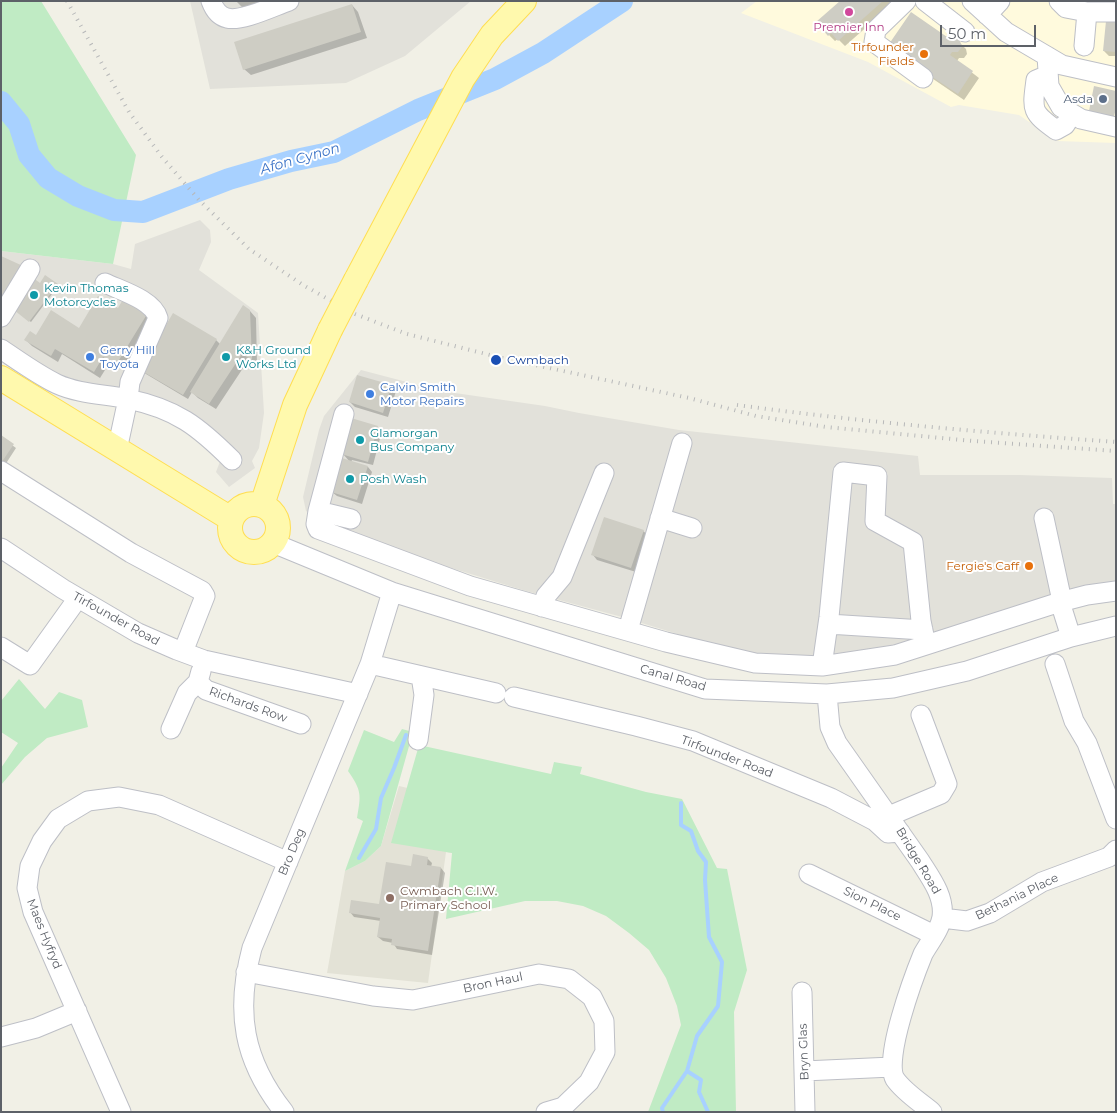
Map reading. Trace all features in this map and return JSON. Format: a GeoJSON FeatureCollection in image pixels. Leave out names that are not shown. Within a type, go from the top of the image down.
{"type":"FeatureCollection","features":[{"type":"Feature","properties":{"kind":"main road"},"geometry":{"type":"LineString","coordinates":[[262,505],[295,405],[330,330],[463,78],[492,35],[524,1]]}},
{"type":"Feature","properties":{"kind":"main road"},"geometry":{"type":"LineString","coordinates":[[1,378],[231,519]]}},
{"type":"Feature","properties":{"kind":"main road"},"geometry":{"type":"LineString","coordinates":[[248,504],[262,505],[274,514],[277,521],[278,529],[273,543],[267,548],[252,552],[238,547],[230,534],[231,519],[241,507],[248,504]]}},
{"type":"Feature","properties":{"kind":"street"},"geometry":{"type":"LineString","coordinates":[[211,1],[214,11],[226,18],[242,17],[290,1]]}},
{"type":"Feature","properties":{"kind":"street"},"geometry":{"type":"LineString","coordinates":[[906,1],[876,30],[874,42],[923,78]]}},
{"type":"Feature","properties":{"kind":"street"},"geometry":{"type":"LineString","coordinates":[[925,1],[965,32]]}},
{"type":"Feature","properties":{"kind":"street"},"geometry":{"type":"LineString","coordinates":[[972,1],[1006,32],[1062,65],[1116,77]]}},
{"type":"Feature","properties":{"kind":"street"},"geometry":{"type":"LineString","coordinates":[[987,15],[1000,1]]}},
{"type":"Feature","properties":{"kind":"street"},"geometry":{"type":"LineString","coordinates":[[1059,1],[1066,8],[1087,12],[1116,12]]}},
{"type":"Feature","properties":{"kind":"street"},"geometry":{"type":"LineString","coordinates":[[1084,46],[1087,12]]}},
{"type":"Feature","properties":{"kind":"street"},"geometry":{"type":"LineString","coordinates":[[1046,56],[1049,86],[1061,107],[1081,119],[1116,127]]}},
{"type":"Feature","properties":{"kind":"street"},"geometry":{"type":"LineString","coordinates":[[1,317],[30,269]]}},
{"type":"Feature","properties":{"kind":"street"},"geometry":{"type":"LineString","coordinates":[[105,283],[148,303],[158,318],[130,382],[117,450]]}},
{"type":"Feature","properties":{"kind":"street"},"geometry":{"type":"LineString","coordinates":[[1,349],[57,384],[87,393],[128,399],[164,408],[182,417],[206,435],[232,460]]}},
{"type":"Feature","properties":{"kind":"street"},"geometry":{"type":"LineString","coordinates":[[344,414],[318,510],[316,524],[318,529],[479,588],[666,642],[754,663],[822,666],[895,655],[925,637],[1061,602],[1116,591]]}},
{"type":"Feature","properties":{"kind":"street"},"geometry":{"type":"LineString","coordinates":[[628,630],[682,443]]}},
{"type":"Feature","properties":{"kind":"street"},"geometry":{"type":"LineString","coordinates":[[1,471],[131,553],[202,591],[205,596],[183,652]]}},
{"type":"Feature","properties":{"kind":"street"},"geometry":{"type":"LineString","coordinates":[[822,666],[829,621],[843,472],[877,476],[876,521],[913,542],[925,637]]}},
{"type":"Feature","properties":{"kind":"street"},"geometry":{"type":"LineString","coordinates":[[542,607],[546,596],[562,577],[604,473]]}},
{"type":"Feature","properties":{"kind":"street"},"geometry":{"type":"LineString","coordinates":[[318,510],[350,519]]}},
{"type":"Feature","properties":{"kind":"street"},"geometry":{"type":"LineString","coordinates":[[660,518],[692,528]]}},
{"type":"Feature","properties":{"kind":"street"},"geometry":{"type":"LineString","coordinates":[[1044,518],[1061,602],[1071,637]]}},
{"type":"Feature","properties":{"kind":"street","name":"Canal Road"},"geometry":{"type":"LineString","coordinates":[[273,543],[392,592],[705,688],[827,694],[893,688],[967,671],[1071,637],[1116,626]]}},
{"type":"Feature","properties":{"kind":"street","name":"Tirfounder Road"},"geometry":{"type":"LineString","coordinates":[[1,548],[78,598],[138,633],[183,652],[204,660],[358,694]]}},
{"type":"Feature","properties":{"kind":"street"},"geometry":{"type":"LineString","coordinates":[[467,615],[479,588]]}},
{"type":"Feature","properties":{"kind":"street","name":"Bro Deg"},"geometry":{"type":"LineString","coordinates":[[284,1112],[270,1094],[253,1061],[244,1029],[243,999],[246,972],[252,948],[370,664],[392,592]]}},
{"type":"Feature","properties":{"kind":"street"},"geometry":{"type":"LineString","coordinates":[[1,647],[30,665],[78,598]]}},
{"type":"Feature","properties":{"kind":"street"},"geometry":{"type":"LineString","coordinates":[[829,621],[925,637]]}},
{"type":"Feature","properties":{"kind":"street"},"geometry":{"type":"LineString","coordinates":[[171,729],[187,693],[198,682],[204,660]]}},
{"type":"Feature","properties":{"kind":"street","name":"Tirfounder Road"},"geometry":{"type":"LineString","coordinates":[[370,664],[636,726],[693,742],[830,798],[875,821],[888,833],[900,832]]}},
{"type":"Feature","properties":{"kind":"street"},"geometry":{"type":"LineString","coordinates":[[1055,664],[1074,721],[1087,743],[1116,819]]}},
{"type":"Feature","properties":{"kind":"street"},"geometry":{"type":"LineString","coordinates":[[418,740],[424,696],[421,676]]}},
{"type":"Feature","properties":{"kind":"street","name":"Richards Row"},"geometry":{"type":"LineString","coordinates":[[198,682],[206,690],[301,724]]}},
{"type":"Feature","properties":{"kind":"street","name":"Bridge Road"},"geometry":{"type":"LineString","coordinates":[[827,694],[830,727],[837,743],[933,881],[941,901],[942,918]]}},
{"type":"Feature","properties":{"kind":"street"},"geometry":{"type":"LineString","coordinates":[[889,816],[941,794],[947,784],[921,715]]}},
{"type":"Feature","properties":{"kind":"street","name":"Maes Hyfryd"},"geometry":{"type":"LineString","coordinates":[[121,1112],[33,912],[27,888],[30,866],[42,841],[58,818],[88,801],[118,797],[159,805],[288,862]]}},
{"type":"Feature","properties":{"kind":"street","name":"Bethania Place"},"geometry":{"type":"LineString","coordinates":[[942,918],[967,920],[990,913],[1042,882],[1109,857],[1116,850]]}},
{"type":"Feature","properties":{"kind":"street","name":"Sion Place"},"geometry":{"type":"LineString","coordinates":[[810,874],[934,935]]}},
{"type":"Feature","properties":{"kind":"street"},"geometry":{"type":"LineString","coordinates":[[932,1112],[910,1095],[895,1078],[892,1067],[905,1000],[924,953],[942,918]]}},
{"type":"Feature","properties":{"kind":"street","name":"Bron Haul"},"geometry":{"type":"LineString","coordinates":[[246,972],[373,996],[412,1000],[539,974],[569,978],[592,997],[604,1021],[605,1052],[589,1082],[563,1107],[546,1112]]}},
{"type":"Feature","properties":{"kind":"street","name":"Bryn Glas"},"geometry":{"type":"LineString","coordinates":[[802,992],[805,1112]]}},
{"type":"Feature","properties":{"kind":"street"},"geometry":{"type":"LineString","coordinates":[[1,1038],[36,1028],[77,1011]]}},
{"type":"Feature","properties":{"kind":"street"},"geometry":{"type":"LineString","coordinates":[[804,1071],[892,1067]]}},
{"type":"Feature","properties":{"kind":"shaded area"},"geometry":{"type":"Polygon","coordinates":[[[190,1],[471,1],[405,56],[346,83],[210,89],[190,1]]]}},
{"type":"Feature","properties":{"kind":"shaded area"},"geometry":{"type":"Polygon","coordinates":[[[757,1],[1116,1],[1116,143],[1057,141],[1019,115],[959,105],[951,107],[868,62],[741,13],[757,1]]]}},
{"type":"Feature","properties":{"kind":"shaded area"},"geometry":{"type":"Polygon","coordinates":[[[200,220],[210,230],[211,242],[199,270],[258,313],[264,413],[259,448],[252,461],[255,468],[229,487],[216,472],[221,459],[169,417],[1,355],[1,251],[113,264],[131,269],[135,244],[200,220]]]}},
{"type":"Feature","properties":{"kind":"shaded area"},"geometry":{"type":"Polygon","coordinates":[[[361,370],[441,391],[545,406],[679,430],[918,456],[920,475],[1020,475],[1112,478],[1113,504],[1116,504],[1116,583],[907,646],[847,657],[761,656],[707,643],[396,551],[327,525],[306,511],[303,497],[324,416],[361,370]]]}},
{"type":"Feature","properties":{"kind":"shaded area","name":"Cwmbach C.I.W. Primary School"},"geometry":{"type":"Polygon","coordinates":[[[399,786],[463,801],[452,853],[446,852],[428,983],[327,973],[345,871],[365,861],[381,846],[399,786]]]}},
{"type":"Feature","properties":{"kind":"green space"},"geometry":{"type":"Polygon","coordinates":[[[1,1],[41,1],[136,155],[113,264],[1,251],[1,1]]]}},
{"type":"Feature","properties":{"kind":"green space"},"geometry":{"type":"Polygon","coordinates":[[[19,679],[45,709],[59,692],[82,700],[88,727],[47,738],[25,757],[1,785],[1,768],[18,743],[1,732],[1,701],[19,679]]]}},
{"type":"Feature","properties":{"kind":"green space"},"geometry":{"type":"Polygon","coordinates":[[[402,729],[413,732],[381,846],[365,861],[345,871],[363,821],[357,818],[359,793],[348,771],[364,730],[394,742],[402,729]]]}},
{"type":"Feature","properties":{"kind":"green space"},"geometry":{"type":"Polygon","coordinates":[[[419,745],[551,774],[554,762],[582,767],[580,774],[646,792],[682,799],[717,868],[727,869],[747,970],[734,1012],[736,1112],[648,1112],[681,1025],[677,1006],[666,978],[649,950],[606,916],[583,906],[557,901],[525,901],[446,919],[452,853],[391,843],[419,745]]]}},
{"type":"Feature","properties":{"kind":"building","name":"Premier Inn"},"geometry":{"type":"Polygon","coordinates":[[[840,1],[883,1],[838,41],[831,33],[828,36],[816,22],[840,1]]]}},
{"type":"Feature","properties":{"kind":"building"},"geometry":{"type":"Polygon","coordinates":[[[352,4],[361,32],[243,70],[234,42],[352,4]]]}},
{"type":"Feature","properties":{"kind":"building","name":"Tirfounder Fields"},"geometry":{"type":"Polygon","coordinates":[[[911,12],[950,39],[955,37],[960,41],[962,47],[958,52],[952,52],[950,55],[973,71],[958,94],[887,47],[911,12]]]}},
{"type":"Feature","properties":{"kind":"building"},"geometry":{"type":"Polygon","coordinates":[[[1106,21],[1116,21],[1116,52],[1103,51],[1106,21]]]}},
{"type":"Feature","properties":{"kind":"building","name":"Asda"},"geometry":{"type":"Polygon","coordinates":[[[1094,86],[1116,91],[1116,108],[1113,121],[1088,116],[1094,86]]]}},
{"type":"Feature","properties":{"kind":"building"},"geometry":{"type":"Polygon","coordinates":[[[1,256],[23,266],[1,312],[1,256]]]}},
{"type":"Feature","properties":{"kind":"building","name":"Kevin Thomas Motorcycles"},"geometry":{"type":"Polygon","coordinates":[[[45,275],[58,284],[29,322],[9,306],[32,277],[40,283],[45,275]]]}},
{"type":"Feature","properties":{"kind":"building"},"geometry":{"type":"Polygon","coordinates":[[[98,296],[118,308],[125,296],[149,311],[116,365],[103,357],[94,372],[55,349],[51,356],[24,340],[30,331],[36,335],[51,310],[79,328],[98,296]]]}},
{"type":"Feature","properties":{"kind":"building","name":"K&H Ground Works Ltd"},"geometry":{"type":"Polygon","coordinates":[[[243,305],[250,310],[252,360],[242,354],[209,404],[190,392],[243,305]]]}},
{"type":"Feature","properties":{"kind":"building"},"geometry":{"type":"Polygon","coordinates":[[[173,313],[217,339],[183,395],[140,370],[173,313]]]}},
{"type":"Feature","properties":{"kind":"building","name":"Calvin Smith Motor Repairs"},"geometry":{"type":"Polygon","coordinates":[[[357,375],[392,385],[383,413],[349,402],[357,375]]]}},
{"type":"Feature","properties":{"kind":"building","name":"Glamorgan Bus Company"},"geometry":{"type":"Polygon","coordinates":[[[351,418],[378,426],[368,462],[341,454],[351,418]]]}},
{"type":"Feature","properties":{"kind":"building"},"geometry":{"type":"Polygon","coordinates":[[[1,435],[14,444],[1,463],[1,435]]]}},
{"type":"Feature","properties":{"kind":"building","name":"Posh Wash"},"geometry":{"type":"Polygon","coordinates":[[[342,458],[368,466],[357,500],[331,492],[342,458]]]}},
{"type":"Feature","properties":{"kind":"building"},"geometry":{"type":"Polygon","coordinates":[[[604,517],[644,530],[631,568],[591,555],[604,517]]]}},
{"type":"Feature","properties":{"kind":"building"},"geometry":{"type":"Polygon","coordinates":[[[413,854],[428,857],[427,865],[441,867],[428,951],[391,945],[392,939],[377,937],[380,918],[349,913],[351,900],[379,904],[386,862],[411,866],[413,854]]]}},
{"type":"Feature","properties":{"kind":"waterway","name":"Afon Cynon"},"geometry":{"type":"LineString","coordinates":[[1,102],[19,124],[29,155],[48,178],[78,196],[114,210],[143,212],[229,179],[291,161],[334,152],[418,110],[495,79],[543,53],[622,1]]}},
{"type":"Feature","properties":{"kind":"waterway"},"geometry":{"type":"LineString","coordinates":[[359,858],[376,829],[381,798],[406,735]]}},
{"type":"Feature","properties":{"kind":"waterway"},"geometry":{"type":"LineString","coordinates":[[663,1112],[662,1108],[687,1071],[697,1036],[718,1006],[722,962],[709,937],[705,880],[706,862],[698,851],[691,831],[681,825],[681,803]]}},
{"type":"Feature","properties":{"kind":"waterway"},"geometry":{"type":"LineString","coordinates":[[687,1071],[701,1080],[699,1092],[708,1112]]}},
{"type":"Feature","properties":{"kind":"railway"},"geometry":{"type":"LineString","coordinates":[[67,1],[129,112],[162,157],[199,200],[249,249],[303,285],[355,314],[407,334],[498,357],[689,398],[756,416],[826,427],[973,441],[1116,451]]}},
{"type":"Feature","properties":{"kind":"railway"},"geometry":{"type":"LineString","coordinates":[[737,405],[832,417],[1116,442]]}},
{"type":"Feature","properties":{"kind":"place","name":"Premier Inn"},"geometry":{"type":"Point","coordinates":[849,12]}},
{"type":"Feature","properties":{"kind":"place","name":"Tirfounder Fields"},"geometry":{"type":"Point","coordinates":[924,54]}},
{"type":"Feature","properties":{"kind":"place","name":"Asda"},"geometry":{"type":"Point","coordinates":[1103,99]}},
{"type":"Feature","properties":{"kind":"place","name":"Kevin Thomas Motorcycles"},"geometry":{"type":"Point","coordinates":[34,295]}},
{"type":"Feature","properties":{"kind":"place","name":"Gerry Hill Toyota"},"geometry":{"type":"Point","coordinates":[90,357]}},
{"type":"Feature","properties":{"kind":"place","name":"K&H Ground Works Ltd"},"geometry":{"type":"Point","coordinates":[226,357]}},
{"type":"Feature","properties":{"kind":"place","name":"Cwmbach"},"geometry":{"type":"Point","coordinates":[496,360]}},
{"type":"Feature","properties":{"kind":"place","name":"Calvin Smith Motor Repairs"},"geometry":{"type":"Point","coordinates":[370,394]}},
{"type":"Feature","properties":{"kind":"place","name":"Glamorgan Bus Company"},"geometry":{"type":"Point","coordinates":[360,440]}},
{"type":"Feature","properties":{"kind":"place","name":"Posh Wash"},"geometry":{"type":"Point","coordinates":[350,479]}},
{"type":"Feature","properties":{"kind":"place","name":"Fergie's Caff"},"geometry":{"type":"Point","coordinates":[1029,566]}},
{"type":"Feature","properties":{"kind":"place","name":"Cwmbach C.I.W. Primary School"},"geometry":{"type":"Point","coordinates":[390,898]}}]}
